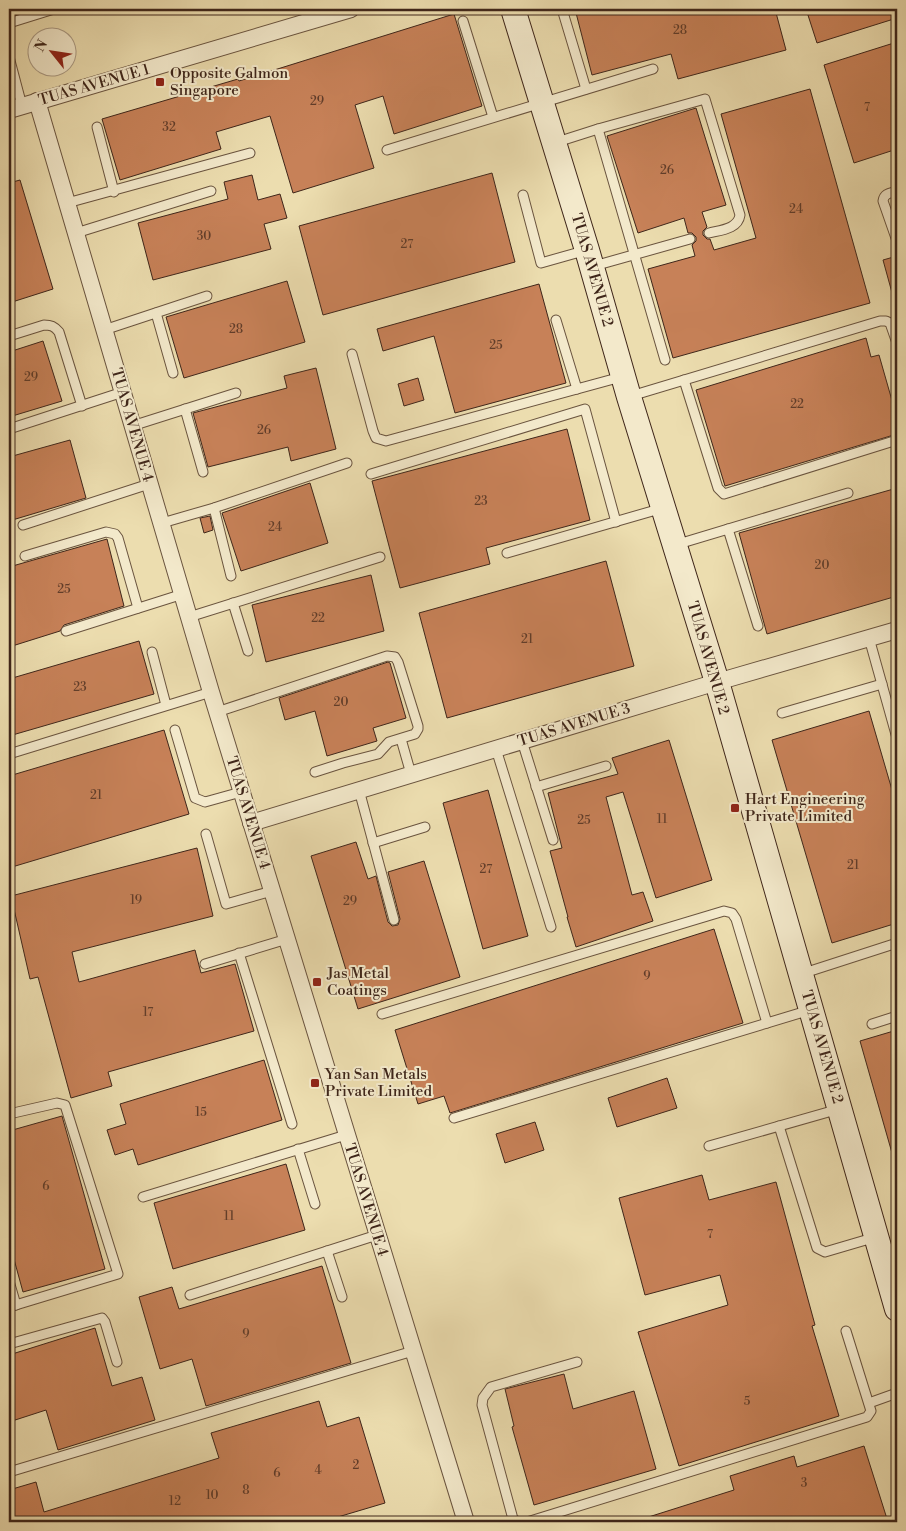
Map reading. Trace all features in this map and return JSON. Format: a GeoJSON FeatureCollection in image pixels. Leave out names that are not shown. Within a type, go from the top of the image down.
{"type":"FeatureCollection","features":[{"type":"Feature","properties":{"kind":"street","name":"TUAS AVENUE 1"},"geometry":{"type":"LineString","coordinates":[[23,106],[351,9]]}},
{"type":"Feature","properties":{"kind":"street","name":"TUAS AVENUE 2"},"geometry":{"type":"LineString","coordinates":[[514,9],[626,387],[717,682],[876,1237],[895,1295]]}},
{"type":"Feature","properties":{"kind":"street","name":"TUAS AVENUE 4"},"geometry":{"type":"LineString","coordinates":[[23,106],[67,203],[217,712],[466,1522]]}},
{"type":"Feature","properties":{"kind":"street","name":"TUAS AVENUE 3"},"geometry":{"type":"LineString","coordinates":[[251,823],[717,682],[897,630]]}},
{"type":"Feature","properties":{"kind":"lane"},"geometry":{"type":"LineString","coordinates":[[9,23],[54,9]]}},
{"type":"Feature","properties":{"kind":"lane"},"geometry":{"type":"LineString","coordinates":[[562,9],[586,89]]}},
{"type":"Feature","properties":{"kind":"lane"},"geometry":{"type":"LineString","coordinates":[[463,21],[493,117]]}},
{"type":"Feature","properties":{"kind":"lane"},"geometry":{"type":"LineString","coordinates":[[9,57],[23,106]]}},
{"type":"Feature","properties":{"kind":"lane"},"geometry":{"type":"LineString","coordinates":[[387,150],[653,69]]}},
{"type":"Feature","properties":{"kind":"lane"},"geometry":{"type":"LineString","coordinates":[[554,143],[704,99],[740,215],[738,223],[734,226],[709,233]]}},
{"type":"Feature","properties":{"kind":"lane"},"geometry":{"type":"LineString","coordinates":[[97,127],[114,192]]}},
{"type":"Feature","properties":{"kind":"lane"},"geometry":{"type":"LineString","coordinates":[[598,129],[665,360]]}},
{"type":"Feature","properties":{"kind":"lane"},"geometry":{"type":"LineString","coordinates":[[67,203],[114,192],[250,154]]}},
{"type":"Feature","properties":{"kind":"lane"},"geometry":{"type":"LineString","coordinates":[[76,233],[211,191]]}},
{"type":"Feature","properties":{"kind":"lane"},"geometry":{"type":"LineString","coordinates":[[897,191],[887,194],[883,198],[897,241]]}},
{"type":"Feature","properties":{"kind":"lane"},"geometry":{"type":"LineString","coordinates":[[523,195],[541,263],[635,255],[690,239]]}},
{"type":"Feature","properties":{"kind":"lane"},"geometry":{"type":"LineString","coordinates":[[104,330],[207,296]]}},
{"type":"Feature","properties":{"kind":"lane"},"geometry":{"type":"LineString","coordinates":[[156,313],[173,373]]}},
{"type":"Feature","properties":{"kind":"lane"},"geometry":{"type":"LineString","coordinates":[[556,320],[577,389]]}},
{"type":"Feature","properties":{"kind":"lane"},"geometry":{"type":"LineString","coordinates":[[352,354],[373,432],[376,438],[386,441],[577,389],[626,387],[684,380],[880,321],[890,323],[897,343]]}},
{"type":"Feature","properties":{"kind":"lane"},"geometry":{"type":"LineString","coordinates":[[9,336],[44,325],[55,327],[59,332],[82,406]]}},
{"type":"Feature","properties":{"kind":"lane"},"geometry":{"type":"LineString","coordinates":[[684,380],[718,488],[724,494],[897,440]]}},
{"type":"Feature","properties":{"kind":"lane"},"geometry":{"type":"LineString","coordinates":[[9,430],[122,392]]}},
{"type":"Feature","properties":{"kind":"lane"},"geometry":{"type":"LineString","coordinates":[[132,426],[236,393]]}},
{"type":"Feature","properties":{"kind":"lane"},"geometry":{"type":"LineString","coordinates":[[185,409],[203,472]]}},
{"type":"Feature","properties":{"kind":"lane"},"geometry":{"type":"LineString","coordinates":[[371,474],[585,409],[616,522]]}},
{"type":"Feature","properties":{"kind":"lane"},"geometry":{"type":"LineString","coordinates":[[162,523],[214,508],[347,463]]}},
{"type":"Feature","properties":{"kind":"lane"},"geometry":{"type":"LineString","coordinates":[[22,525],[149,484]]}},
{"type":"Feature","properties":{"kind":"lane"},"geometry":{"type":"LineString","coordinates":[[674,545],[848,493]]}},
{"type":"Feature","properties":{"kind":"lane"},"geometry":{"type":"LineString","coordinates":[[214,508],[231,576]]}},
{"type":"Feature","properties":{"kind":"lane"},"geometry":{"type":"LineString","coordinates":[[507,553],[663,508]]}},
{"type":"Feature","properties":{"kind":"lane"},"geometry":{"type":"LineString","coordinates":[[728,529],[758,626]]}},
{"type":"Feature","properties":{"kind":"lane"},"geometry":{"type":"LineString","coordinates":[[25,556],[106,532],[115,534],[118,538],[138,608]]}},
{"type":"Feature","properties":{"kind":"lane"},"geometry":{"type":"LineString","coordinates":[[189,617],[380,557]]}},
{"type":"Feature","properties":{"kind":"lane"},"geometry":{"type":"LineString","coordinates":[[66,631],[183,594]]}},
{"type":"Feature","properties":{"kind":"lane"},"geometry":{"type":"LineString","coordinates":[[234,603],[248,651]]}},
{"type":"Feature","properties":{"kind":"lane"},"geometry":{"type":"LineString","coordinates":[[869,638],[897,738]]}},
{"type":"Feature","properties":{"kind":"lane"},"geometry":{"type":"LineString","coordinates":[[152,652],[166,705]]}},
{"type":"Feature","properties":{"kind":"lane"},"geometry":{"type":"LineString","coordinates":[[217,712],[392,656],[398,662],[418,726],[415,734],[388,743],[378,754],[315,772]]}},
{"type":"Feature","properties":{"kind":"lane"},"geometry":{"type":"LineString","coordinates":[[782,713],[882,684]]}},
{"type":"Feature","properties":{"kind":"lane"},"geometry":{"type":"LineString","coordinates":[[9,754],[211,692]]}},
{"type":"Feature","properties":{"kind":"lane"},"geometry":{"type":"LineString","coordinates":[[175,730],[195,798],[198,801],[205,802],[242,792]]}},
{"type":"Feature","properties":{"kind":"lane"},"geometry":{"type":"LineString","coordinates":[[400,739],[411,774]]}},
{"type":"Feature","properties":{"kind":"lane"},"geometry":{"type":"LineString","coordinates":[[522,741],[553,840]]}},
{"type":"Feature","properties":{"kind":"lane"},"geometry":{"type":"LineString","coordinates":[[496,749],[551,927]]}},
{"type":"Feature","properties":{"kind":"lane"},"geometry":{"type":"LineString","coordinates":[[536,787],[606,766]]}},
{"type":"Feature","properties":{"kind":"lane"},"geometry":{"type":"LineString","coordinates":[[359,790],[394,920]]}},
{"type":"Feature","properties":{"kind":"lane"},"geometry":{"type":"LineString","coordinates":[[373,843],[425,827]]}},
{"type":"Feature","properties":{"kind":"lane"},"geometry":{"type":"LineString","coordinates":[[206,834],[226,904],[272,891]]}},
{"type":"Feature","properties":{"kind":"lane"},"geometry":{"type":"LineString","coordinates":[[382,1014],[724,911],[732,913],[736,919],[767,1023]]}},
{"type":"Feature","properties":{"kind":"lane"},"geometry":{"type":"LineString","coordinates":[[205,964],[286,939]]}},
{"type":"Feature","properties":{"kind":"lane"},"geometry":{"type":"LineString","coordinates":[[801,974],[897,943]]}},
{"type":"Feature","properties":{"kind":"lane"},"geometry":{"type":"LineString","coordinates":[[239,953],[292,1124]]}},
{"type":"Feature","properties":{"kind":"lane"},"geometry":{"type":"LineString","coordinates":[[454,1118],[811,1009]]}},
{"type":"Feature","properties":{"kind":"lane"},"geometry":{"type":"LineString","coordinates":[[872,1024],[897,1016]]}},
{"type":"Feature","properties":{"kind":"lane"},"geometry":{"type":"LineString","coordinates":[[9,1114],[57,1103],[65,1105],[118,1274],[12,1306],[9,1281]]}},
{"type":"Feature","properties":{"kind":"lane"},"geometry":{"type":"LineString","coordinates":[[709,1146],[840,1109]]}},
{"type":"Feature","properties":{"kind":"lane"},"geometry":{"type":"LineString","coordinates":[[779,1126],[817,1248],[825,1252],[876,1237]]}},
{"type":"Feature","properties":{"kind":"lane"},"geometry":{"type":"LineString","coordinates":[[143,1197],[346,1134]]}},
{"type":"Feature","properties":{"kind":"lane"},"geometry":{"type":"LineString","coordinates":[[298,1149],[315,1204]]}},
{"type":"Feature","properties":{"kind":"lane"},"geometry":{"type":"LineString","coordinates":[[190,1295],[377,1235]]}},
{"type":"Feature","properties":{"kind":"lane"},"geometry":{"type":"LineString","coordinates":[[327,1251],[342,1297]]}},
{"type":"Feature","properties":{"kind":"lane"},"geometry":{"type":"LineString","coordinates":[[9,1344],[102,1318],[105,1322],[117,1362]]}},
{"type":"Feature","properties":{"kind":"lane"},"geometry":{"type":"LineString","coordinates":[[527,1522],[864,1419],[871,1411],[846,1331]]}},
{"type":"Feature","properties":{"kind":"lane"},"geometry":{"type":"LineString","coordinates":[[9,1472],[413,1352]]}},
{"type":"Feature","properties":{"kind":"lane"},"geometry":{"type":"LineString","coordinates":[[518,1522],[513,1519],[510,1509],[482,1405],[483,1398],[490,1387],[577,1362]]}},
{"type":"Feature","properties":{"kind":"lane"},"geometry":{"type":"LineString","coordinates":[[869,1403],[897,1393]]}},
{"type":"Feature","properties":{"kind":"building"},"geometry":{"type":"Polygon","coordinates":[[[575,9],[775,9],[786,50],[678,79],[671,54],[592,75],[575,9]]]}},
{"type":"Feature","properties":{"kind":"building"},"geometry":{"type":"Polygon","coordinates":[[[806,9],[897,9],[897,18],[817,43],[806,9]]]}},
{"type":"Feature","properties":{"kind":"building"},"geometry":{"type":"Polygon","coordinates":[[[454,14],[482,106],[394,134],[383,96],[355,105],[374,168],[293,193],[270,116],[216,132],[221,149],[120,180],[102,119],[238,79],[239,81],[454,14]]]}},
{"type":"Feature","properties":{"kind":"building"},"geometry":{"type":"Polygon","coordinates":[[[897,42],[897,149],[854,163],[824,65],[897,42]]]}},
{"type":"Feature","properties":{"kind":"building"},"geometry":{"type":"Polygon","coordinates":[[[810,89],[870,303],[673,358],[648,269],[695,256],[692,245],[696,241],[696,237],[692,233],[688,233],[684,218],[638,233],[607,136],[696,108],[726,205],[702,212],[707,227],[703,231],[703,235],[710,239],[714,250],[756,238],[721,114],[810,89]]]}},
{"type":"Feature","properties":{"kind":"building"},"geometry":{"type":"Polygon","coordinates":[[[492,173],[515,262],[323,315],[299,226],[492,173]]]}},
{"type":"Feature","properties":{"kind":"building"},"geometry":{"type":"Polygon","coordinates":[[[252,175],[258,200],[280,194],[287,218],[264,224],[271,249],[153,280],[138,223],[228,199],[224,182],[252,175]]]}},
{"type":"Feature","properties":{"kind":"building"},"geometry":{"type":"Polygon","coordinates":[[[20,180],[53,289],[9,303],[9,183],[20,180]]]}},
{"type":"Feature","properties":{"kind":"building"},"geometry":{"type":"Polygon","coordinates":[[[897,256],[897,300],[894,300],[883,260],[897,256]]]}},
{"type":"Feature","properties":{"kind":"building"},"geometry":{"type":"Polygon","coordinates":[[[287,281],[305,342],[184,378],[166,317],[287,281]]]}},
{"type":"Feature","properties":{"kind":"building"},"geometry":{"type":"Polygon","coordinates":[[[539,284],[566,383],[455,413],[434,336],[383,351],[377,329],[539,284]]]}},
{"type":"Feature","properties":{"kind":"building"},"geometry":{"type":"Polygon","coordinates":[[[866,338],[871,357],[879,355],[897,418],[897,434],[725,486],[696,390],[866,338]]]}},
{"type":"Feature","properties":{"kind":"building"},"geometry":{"type":"Polygon","coordinates":[[[43,341],[62,401],[9,417],[9,352],[43,341]]]}},
{"type":"Feature","properties":{"kind":"building"},"geometry":{"type":"Polygon","coordinates":[[[316,368],[336,449],[291,461],[288,447],[208,467],[193,413],[287,388],[284,376],[316,368]]]}},
{"type":"Feature","properties":{"kind":"building"},"geometry":{"type":"Polygon","coordinates":[[[418,378],[424,400],[404,406],[398,384],[418,378]]]}},
{"type":"Feature","properties":{"kind":"building"},"geometry":{"type":"Polygon","coordinates":[[[567,429],[590,520],[486,548],[490,564],[400,588],[372,481],[567,429]]]}},
{"type":"Feature","properties":{"kind":"building"},"geometry":{"type":"Polygon","coordinates":[[[70,440],[86,498],[9,521],[9,457],[70,440]]]}},
{"type":"Feature","properties":{"kind":"building"},"geometry":{"type":"Polygon","coordinates":[[[310,483],[328,543],[241,571],[222,513],[310,483]]]}},
{"type":"Feature","properties":{"kind":"building"},"geometry":{"type":"Polygon","coordinates":[[[897,488],[897,596],[767,634],[739,533],[897,488]]]}},
{"type":"Feature","properties":{"kind":"building"},"geometry":{"type":"Polygon","coordinates":[[[210,516],[213,530],[204,533],[200,518],[210,516]]]}},
{"type":"Feature","properties":{"kind":"building"},"geometry":{"type":"Polygon","coordinates":[[[107,539],[124,606],[64,625],[60,631],[9,647],[9,567],[107,539]]]}},
{"type":"Feature","properties":{"kind":"building"},"geometry":{"type":"Polygon","coordinates":[[[606,561],[634,666],[447,718],[419,613],[606,561]]]}},
{"type":"Feature","properties":{"kind":"building"},"geometry":{"type":"Polygon","coordinates":[[[371,575],[384,631],[266,662],[252,605],[371,575]]]}},
{"type":"Feature","properties":{"kind":"building"},"geometry":{"type":"Polygon","coordinates":[[[139,641],[154,694],[9,736],[9,679],[139,641]]]}},
{"type":"Feature","properties":{"kind":"building"},"geometry":{"type":"Polygon","coordinates":[[[388,662],[390,663],[406,718],[373,728],[377,741],[327,756],[315,711],[285,720],[279,698],[388,662]]]}},
{"type":"Feature","properties":{"kind":"building"},"geometry":{"type":"Polygon","coordinates":[[[869,711],[897,807],[897,923],[832,943],[772,740],[869,711]]]}},
{"type":"Feature","properties":{"kind":"building"},"geometry":{"type":"Polygon","coordinates":[[[164,730],[189,814],[12,867],[9,857],[9,776],[164,730]]]}},
{"type":"Feature","properties":{"kind":"building"},"geometry":{"type":"Polygon","coordinates":[[[669,740],[712,880],[656,898],[623,792],[606,797],[632,895],[643,892],[653,921],[576,947],[550,851],[562,848],[548,793],[618,774],[612,758],[669,740]]]}},
{"type":"Feature","properties":{"kind":"building"},"geometry":{"type":"Polygon","coordinates":[[[488,790],[528,936],[483,949],[443,803],[488,790]]]}},
{"type":"Feature","properties":{"kind":"building"},"geometry":{"type":"Polygon","coordinates":[[[356,842],[368,879],[376,876],[388,922],[392,926],[398,925],[400,919],[388,872],[424,861],[460,977],[358,1009],[311,856],[356,842]]]}},
{"type":"Feature","properties":{"kind":"building"},"geometry":{"type":"Polygon","coordinates":[[[197,848],[213,916],[72,952],[79,982],[195,950],[201,973],[235,964],[254,1031],[108,1072],[112,1086],[71,1098],[38,977],[30,979],[11,896],[197,848]]]}},
{"type":"Feature","properties":{"kind":"building"},"geometry":{"type":"Polygon","coordinates":[[[714,929],[743,1023],[450,1113],[444,1096],[418,1104],[395,1030],[714,929]]]}},
{"type":"Feature","properties":{"kind":"building"},"geometry":{"type":"Polygon","coordinates":[[[897,1030],[897,1160],[894,1160],[860,1041],[897,1030]]]}},
{"type":"Feature","properties":{"kind":"building"},"geometry":{"type":"Polygon","coordinates":[[[264,1060],[282,1120],[138,1165],[133,1149],[115,1155],[107,1130],[126,1124],[120,1104],[264,1060]]]}},
{"type":"Feature","properties":{"kind":"building"},"geometry":{"type":"Polygon","coordinates":[[[667,1078],[677,1108],[617,1127],[608,1098],[667,1078]]]}},
{"type":"Feature","properties":{"kind":"building"},"geometry":{"type":"Polygon","coordinates":[[[62,1116],[105,1269],[23,1292],[9,1241],[9,1131],[62,1116]]]}},
{"type":"Feature","properties":{"kind":"building"},"geometry":{"type":"Polygon","coordinates":[[[535,1122],[544,1150],[505,1163],[496,1134],[535,1122]]]}},
{"type":"Feature","properties":{"kind":"building"},"geometry":{"type":"Polygon","coordinates":[[[286,1164],[305,1230],[173,1269],[154,1203],[286,1164]]]}},
{"type":"Feature","properties":{"kind":"building"},"geometry":{"type":"Polygon","coordinates":[[[702,1175],[709,1200],[776,1182],[815,1325],[812,1326],[839,1416],[679,1466],[638,1332],[728,1305],[720,1275],[645,1295],[619,1198],[702,1175]]]}},
{"type":"Feature","properties":{"kind":"building"},"geometry":{"type":"Polygon","coordinates":[[[322,1266],[351,1363],[206,1406],[192,1359],[160,1369],[139,1297],[172,1287],[179,1309],[322,1266]]]}},
{"type":"Feature","properties":{"kind":"building"},"geometry":{"type":"Polygon","coordinates":[[[95,1328],[112,1386],[142,1377],[155,1420],[58,1450],[46,1410],[9,1422],[9,1355],[95,1328]]]}},
{"type":"Feature","properties":{"kind":"building"},"geometry":{"type":"Polygon","coordinates":[[[564,1374],[573,1409],[634,1391],[656,1469],[534,1505],[512,1427],[514,1426],[505,1389],[564,1374]]]}},
{"type":"Feature","properties":{"kind":"building"},"geometry":{"type":"Polygon","coordinates":[[[319,1401],[327,1427],[359,1417],[385,1503],[321,1522],[9,1522],[9,1490],[36,1482],[44,1512],[219,1458],[211,1433],[319,1401]]]}},
{"type":"Feature","properties":{"kind":"building"},"geometry":{"type":"Polygon","coordinates":[[[864,1446],[888,1522],[639,1522],[639,1520],[734,1490],[730,1476],[794,1456],[797,1467],[864,1446]]]}},
{"type":"Feature","properties":{"kind":"place","name":"Opposite Galmon Singapore"},"geometry":{"type":"Point","coordinates":[160,82]}},
{"type":"Feature","properties":{"kind":"place","name":"Hart Engineering Private Limited"},"geometry":{"type":"Point","coordinates":[735,808]}},
{"type":"Feature","properties":{"kind":"place","name":"Jas Metal Coatings"},"geometry":{"type":"Point","coordinates":[317,982]}},
{"type":"Feature","properties":{"kind":"place","name":"Yan San Metals Private Limited"},"geometry":{"type":"Point","coordinates":[315,1083]}}]}
